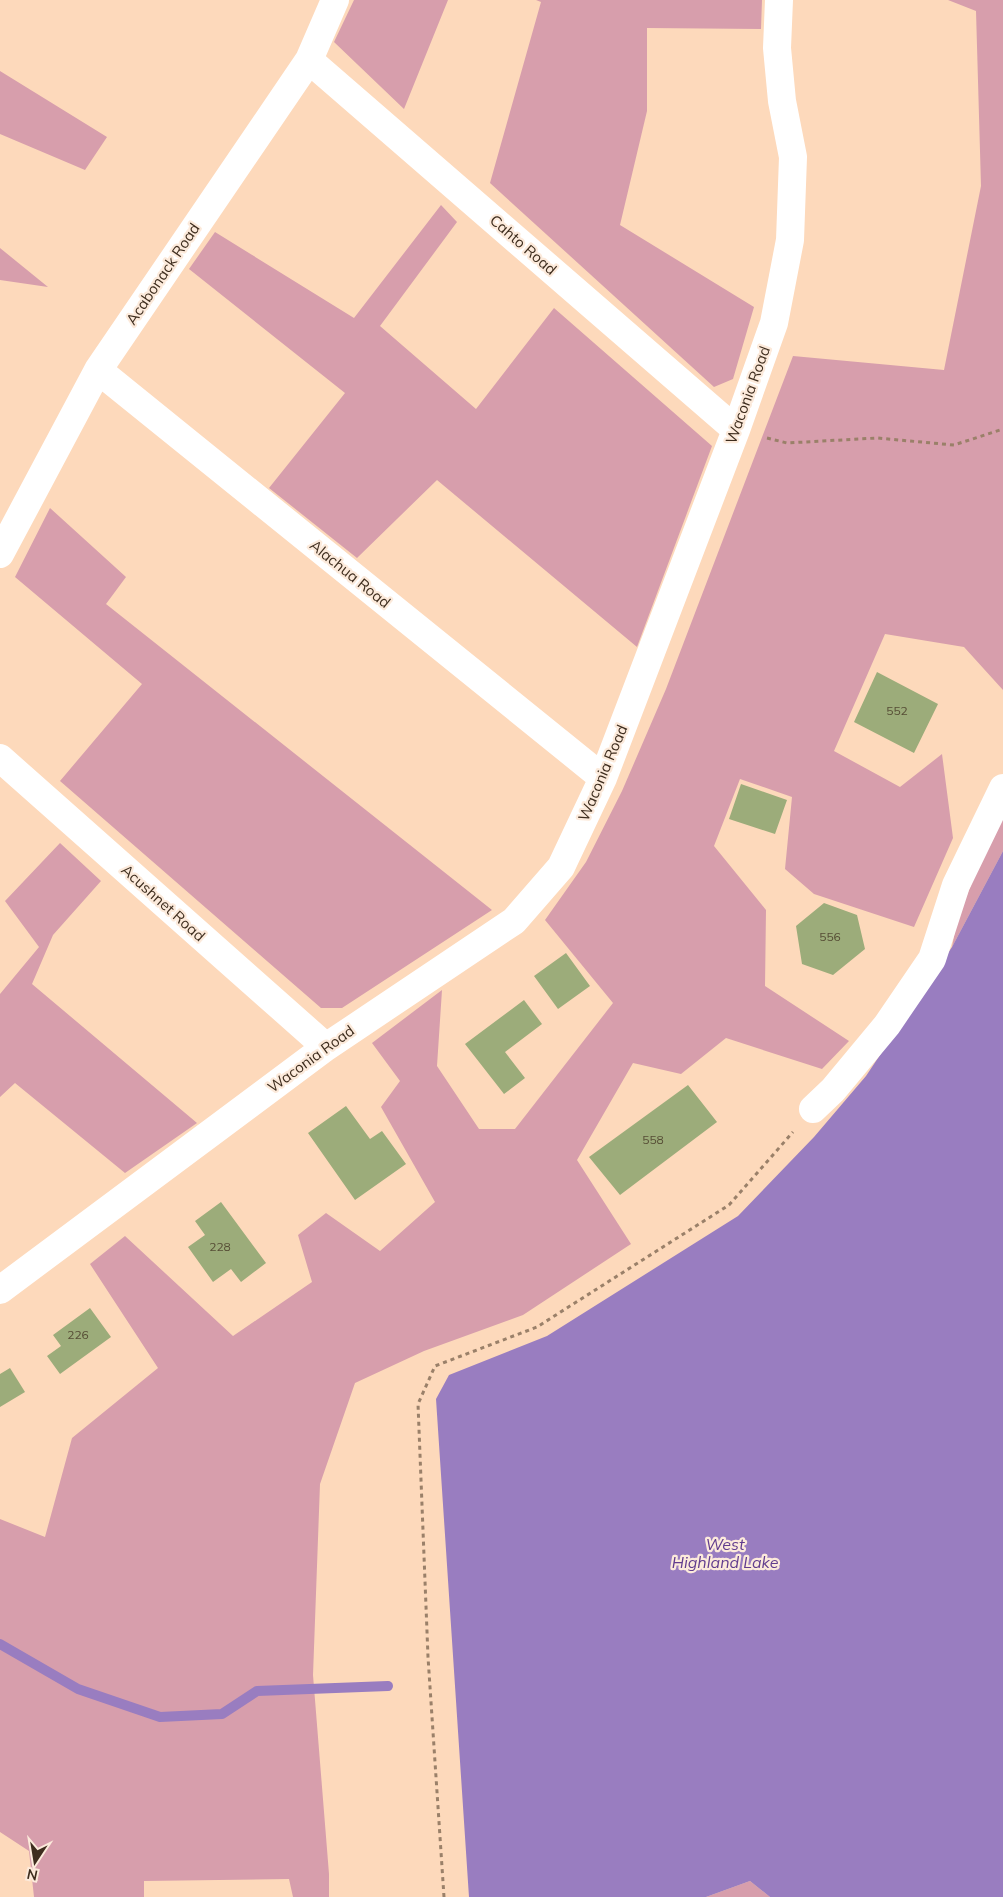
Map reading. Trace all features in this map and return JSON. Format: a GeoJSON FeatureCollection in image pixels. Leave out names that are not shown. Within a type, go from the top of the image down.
{"type":"FeatureCollection","features":[{"type":"Feature","properties":{"kind":"street","name":"Acabonack Road"},"geometry":{"type":"LineString","coordinates":[[0,554],[98,370],[309,60],[335,0]]}},
{"type":"Feature","properties":{"kind":"street","name":"Waconia Road"},"geometry":{"type":"LineString","coordinates":[[0,1290],[326,1048],[514,921],[561,867],[603,778],[736,430],[774,323],[790,240],[793,157],[782,101],[777,48],[779,0]]}},
{"type":"Feature","properties":{"kind":"street","name":"Cahto Road"},"geometry":{"type":"LineString","coordinates":[[309,60],[736,430]]}},
{"type":"Feature","properties":{"kind":"street","name":"Alachua Road"},"geometry":{"type":"LineString","coordinates":[[98,370],[603,778]]}},
{"type":"Feature","properties":{"kind":"street","name":"Acushnet Road"},"geometry":{"type":"LineString","coordinates":[[0,758],[326,1048]]}},
{"type":"Feature","properties":{"kind":"street"},"geometry":{"type":"LineString","coordinates":[[813,1109],[833,1090],[887,1025],[932,959],[956,885],[1003,788]]}},
{"type":"Feature","properties":{"kind":"path"},"geometry":{"type":"LineString","coordinates":[[736,430],[787,443],[877,438],[954,445],[1003,429]]}},
{"type":"Feature","properties":{"kind":"path"},"geometry":{"type":"LineString","coordinates":[[444,1897],[433,1709],[428,1657],[418,1404],[435,1366],[537,1327],[729,1205],[813,1109]]}},
{"type":"Feature","properties":{"kind":"shaded area"},"geometry":{"type":"Polygon","coordinates":[[[354,0],[448,0],[404,109],[334,42],[354,0]]]}},
{"type":"Feature","properties":{"kind":"shaded area"},"geometry":{"type":"Polygon","coordinates":[[[536,0],[762,0],[761,29],[647,28],[647,111],[620,225],[754,307],[733,379],[714,387],[490,183],[541,2],[536,0]]]}},
{"type":"Feature","properties":{"kind":"shaded area"},"geometry":{"type":"Polygon","coordinates":[[[948,0],[1003,0],[1003,690],[964,647],[885,634],[834,751],[900,787],[942,754],[953,838],[914,927],[814,894],[785,869],[792,797],[740,779],[714,846],[766,910],[765,986],[849,1041],[822,1069],[726,1038],[681,1074],[633,1063],[577,1160],[631,1244],[523,1315],[424,1351],[355,1383],[320,1484],[313,1675],[329,1874],[329,1897],[293,1897],[289,1879],[144,1881],[144,1897],[34,1897],[29,1851],[0,1832],[0,1519],[45,1537],[72,1438],[158,1368],[90,1264],[125,1236],[233,1336],[312,1282],[298,1235],[326,1213],[380,1251],[435,1202],[381,1107],[400,1081],[372,1043],[442,990],[437,1066],[479,1129],[515,1129],[613,1003],[545,920],[586,862],[622,791],[666,689],[793,356],[944,370],[981,186],[976,11],[948,0]]]}},
{"type":"Feature","properties":{"kind":"shaded area"},"geometry":{"type":"Polygon","coordinates":[[[0,71],[107,137],[85,170],[0,134],[0,71]]]}},
{"type":"Feature","properties":{"kind":"shaded area"},"geometry":{"type":"Polygon","coordinates":[[[441,205],[457,222],[380,326],[476,409],[554,308],[712,446],[637,647],[437,480],[357,558],[269,488],[345,393],[189,269],[215,232],[354,318],[441,205]]]}},
{"type":"Feature","properties":{"kind":"shaded area"},"geometry":{"type":"Polygon","coordinates":[[[0,248],[48,287],[0,280],[0,248]]]}},
{"type":"Feature","properties":{"kind":"shaded area"},"geometry":{"type":"Polygon","coordinates":[[[50,508],[126,577],[106,604],[492,910],[342,1008],[321,1008],[60,781],[142,684],[15,577],[50,508]]]}},
{"type":"Feature","properties":{"kind":"shaded area"},"geometry":{"type":"Polygon","coordinates":[[[1003,814],[1003,851],[952,947],[957,920],[985,850],[1003,814]]]}},
{"type":"Feature","properties":{"kind":"shaded area"},"geometry":{"type":"Polygon","coordinates":[[[60,843],[101,881],[53,935],[32,984],[197,1123],[125,1173],[15,1083],[0,1097],[0,994],[39,947],[5,901],[60,843]]]}},
{"type":"Feature","properties":{"kind":"shaded area"},"geometry":{"type":"Polygon","coordinates":[[[750,1881],[770,1897],[706,1897],[750,1881]]]}},
{"type":"Feature","properties":{"kind":"water","name":"West Highland Lake"},"geometry":{"type":"Polygon","coordinates":[[[1003,851],[1003,1897],[770,1897],[750,1881],[706,1897],[469,1897],[436,1399],[449,1375],[547,1336],[738,1216],[814,1137],[866,1076],[952,947],[1003,851]]]}},
{"type":"Feature","properties":{"kind":"building"},"geometry":{"type":"Polygon","coordinates":[[[877,672],[938,704],[914,753],[854,722],[877,672]]]}},
{"type":"Feature","properties":{"kind":"building"},"geometry":{"type":"Polygon","coordinates":[[[741,784],[787,800],[775,834],[729,819],[741,784]]]}},
{"type":"Feature","properties":{"kind":"building"},"geometry":{"type":"Polygon","coordinates":[[[824,903],[857,915],[865,949],[833,975],[802,964],[796,926],[824,903]]]}},
{"type":"Feature","properties":{"kind":"building"},"geometry":{"type":"Polygon","coordinates":[[[566,953],[590,986],[558,1009],[534,976],[566,953]]]}},
{"type":"Feature","properties":{"kind":"building"},"geometry":{"type":"Polygon","coordinates":[[[524,1000],[542,1024],[505,1052],[525,1078],[504,1094],[465,1044],[524,1000]]]}},
{"type":"Feature","properties":{"kind":"building"},"geometry":{"type":"Polygon","coordinates":[[[688,1085],[717,1122],[620,1195],[589,1157],[688,1085]]]}},
{"type":"Feature","properties":{"kind":"building"},"geometry":{"type":"Polygon","coordinates":[[[346,1106],[370,1139],[382,1131],[406,1164],[355,1200],[308,1133],[346,1106]]]}},
{"type":"Feature","properties":{"kind":"building"},"geometry":{"type":"Polygon","coordinates":[[[221,1202],[266,1263],[241,1282],[231,1269],[213,1282],[188,1247],[205,1235],[195,1221],[221,1202]]]}},
{"type":"Feature","properties":{"kind":"building"},"geometry":{"type":"Polygon","coordinates":[[[90,1308],[111,1337],[60,1374],[47,1356],[61,1346],[53,1335],[90,1308]]]}},
{"type":"Feature","properties":{"kind":"building"},"geometry":{"type":"Polygon","coordinates":[[[10,1368],[25,1392],[0,1407],[0,1374],[10,1368]]]}},
{"type":"Feature","properties":{"kind":"waterway"},"geometry":{"type":"LineString","coordinates":[[0,1644],[78,1689],[160,1717],[222,1714],[257,1691],[388,1686]]}}]}
